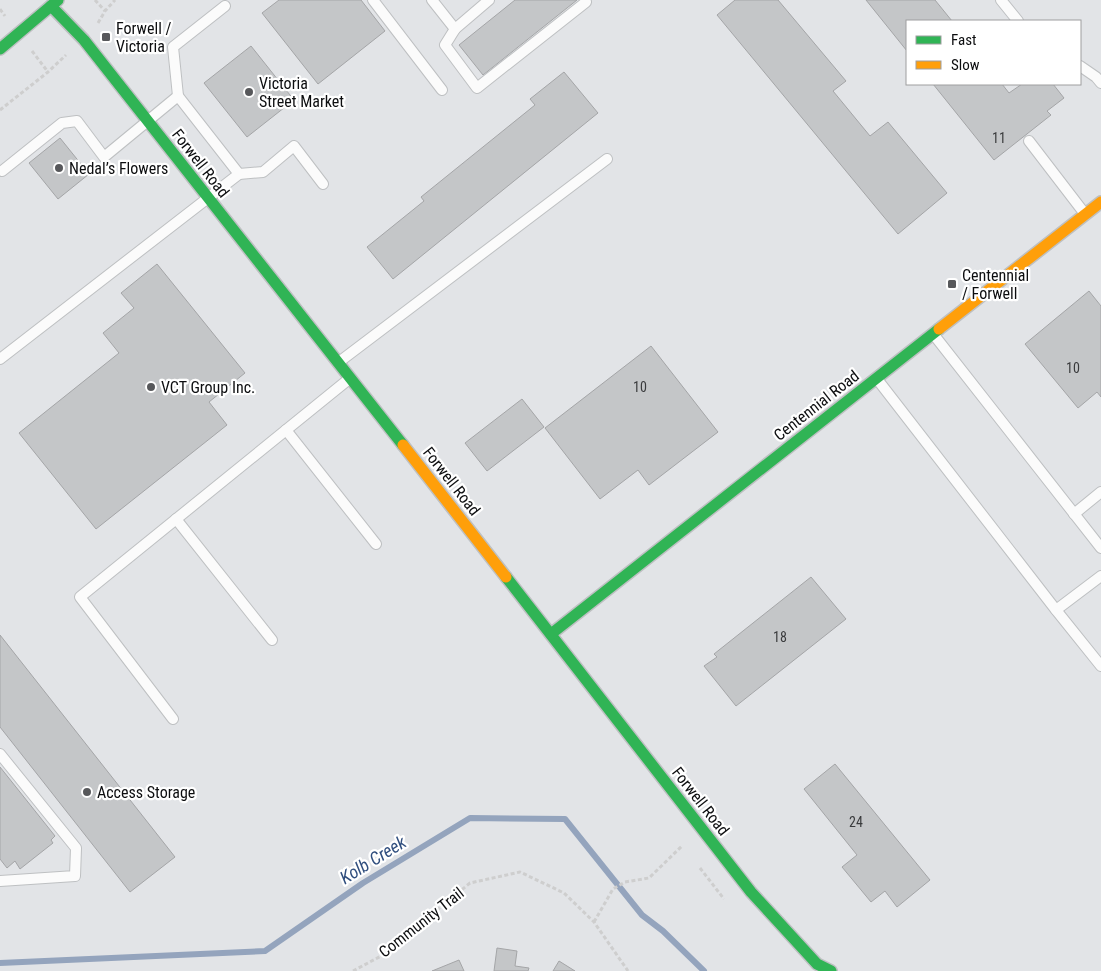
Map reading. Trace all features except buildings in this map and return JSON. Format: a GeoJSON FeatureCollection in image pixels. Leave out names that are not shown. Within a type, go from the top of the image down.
{"type":"FeatureCollection","features":[{"type":"Feature","properties":{"kind":"street"},"geometry":{"type":"LineString","coordinates":[[0,49],[52,2]]}},
{"type":"Feature","properties":{"kind":"street","name":"Forwell Road"},"geometry":{"type":"LineString","coordinates":[[52,2],[350,378],[751,892],[817,964],[831,971]]}},
{"type":"Feature","properties":{"kind":"street","name":"Centennial Road"},"geometry":{"type":"LineString","coordinates":[[551,634],[1101,202]]}},
{"type":"Feature","properties":{"kind":"lane"},"geometry":{"type":"LineString","coordinates":[[373,0],[442,90]]}},
{"type":"Feature","properties":{"kind":"lane"},"geometry":{"type":"LineString","coordinates":[[432,0],[455,29]]}},
{"type":"Feature","properties":{"kind":"lane"},"geometry":{"type":"LineString","coordinates":[[489,0],[455,29],[445,45],[477,88],[586,2]]}},
{"type":"Feature","properties":{"kind":"lane"},"geometry":{"type":"LineString","coordinates":[[1001,0],[1017,20]]}},
{"type":"Feature","properties":{"kind":"lane"},"geometry":{"type":"LineString","coordinates":[[225,6],[173,47],[178,96],[239,174]]}},
{"type":"Feature","properties":{"kind":"lane"},"geometry":{"type":"LineString","coordinates":[[1081,67],[1101,83]]}},
{"type":"Feature","properties":{"kind":"lane"},"geometry":{"type":"LineString","coordinates":[[2,171],[62,123],[77,122],[104,157],[178,96]]}},
{"type":"Feature","properties":{"kind":"lane"},"geometry":{"type":"LineString","coordinates":[[1029,141],[1085,215]]}},
{"type":"Feature","properties":{"kind":"lane"},"geometry":{"type":"LineString","coordinates":[[0,359],[239,174],[263,172],[294,146],[323,184]]}},
{"type":"Feature","properties":{"kind":"lane"},"geometry":{"type":"LineString","coordinates":[[338,363],[607,159]]}},
{"type":"Feature","properties":{"kind":"lane"},"geometry":{"type":"LineString","coordinates":[[933,334],[1101,548]]}},
{"type":"Feature","properties":{"kind":"lane"},"geometry":{"type":"LineString","coordinates":[[173,719],[80,597],[350,378]]}},
{"type":"Feature","properties":{"kind":"lane"},"geometry":{"type":"LineString","coordinates":[[877,378],[1101,666]]}},
{"type":"Feature","properties":{"kind":"lane"},"geometry":{"type":"LineString","coordinates":[[286,430],[376,544]]}},
{"type":"Feature","properties":{"kind":"lane"},"geometry":{"type":"LineString","coordinates":[[1074,514],[1101,492]]}},
{"type":"Feature","properties":{"kind":"lane"},"geometry":{"type":"LineString","coordinates":[[176,519],[272,640]]}},
{"type":"Feature","properties":{"kind":"lane"},"geometry":{"type":"LineString","coordinates":[[1056,610],[1101,576]]}},
{"type":"Feature","properties":{"kind":"lane"},"geometry":{"type":"LineString","coordinates":[[0,754],[76,848],[75,876],[1,880]]}},
{"type":"Feature","properties":{"kind":"path"},"geometry":{"type":"LineString","coordinates":[[95,0],[104,10]]}},
{"type":"Feature","properties":{"kind":"path"},"geometry":{"type":"LineString","coordinates":[[97,26],[104,10],[115,0]]}},
{"type":"Feature","properties":{"kind":"path"},"geometry":{"type":"LineString","coordinates":[[0,110],[64,57]]}},
{"type":"Feature","properties":{"kind":"path"},"geometry":{"type":"LineString","coordinates":[[40,60],[48,72]]}},
{"type":"Feature","properties":{"kind":"path"},"geometry":{"type":"LineString","coordinates":[[594,922],[613,889],[625,882],[649,878],[682,846]]}},
{"type":"Feature","properties":{"kind":"path","name":"Community Trail"},"geometry":{"type":"LineString","coordinates":[[354,971],[380,956],[470,883],[520,872],[564,893],[594,922],[628,971]]}},
{"type":"Feature","properties":{"kind":"waterway","name":"Kolb Creek"},"geometry":{"type":"LineString","coordinates":[[0,963],[265,951],[363,883],[470,818],[565,819],[642,915],[663,931],[704,971]]}},
{"type":"Feature","properties":{"kind":"traffic: fast"},"geometry":{"type":"LineString","coordinates":[[0,49],[58,0]]}},
{"type":"Feature","properties":{"kind":"traffic: fast"},"geometry":{"type":"LineString","coordinates":[[51,6],[84,40],[403,445]]}},
{"type":"Feature","properties":{"kind":"traffic: fast"},"geometry":{"type":"LineString","coordinates":[[551,634],[939,329]]}},
{"type":"Feature","properties":{"kind":"traffic: fast"},"geometry":{"type":"LineString","coordinates":[[506,577],[751,892],[817,964],[831,971]]}},
{"type":"Feature","properties":{"kind":"traffic: slow"},"geometry":{"type":"LineString","coordinates":[[939,329],[1101,202]]}},
{"type":"Feature","properties":{"kind":"traffic: slow"},"geometry":{"type":"LineString","coordinates":[[403,445],[506,577]]}},
{"type":"Feature","properties":{"kind":"place","name":"Forwell / Victoria"},"geometry":{"type":"Point","coordinates":[106,37]}},
{"type":"Feature","properties":{"kind":"place","name":"Victoria Street Market"},"geometry":{"type":"Point","coordinates":[249,92]}},
{"type":"Feature","properties":{"kind":"place","name":"Nedal’s Flowers"},"geometry":{"type":"Point","coordinates":[59,168]}},
{"type":"Feature","properties":{"kind":"place","name":"Centennial / Forwell"},"geometry":{"type":"Point","coordinates":[952,284]}},
{"type":"Feature","properties":{"kind":"place","name":"VCT Group Inc."},"geometry":{"type":"Point","coordinates":[151,387]}},
{"type":"Feature","properties":{"kind":"place","name":"Access Storage"},"geometry":{"type":"Point","coordinates":[87,792]}}]}
